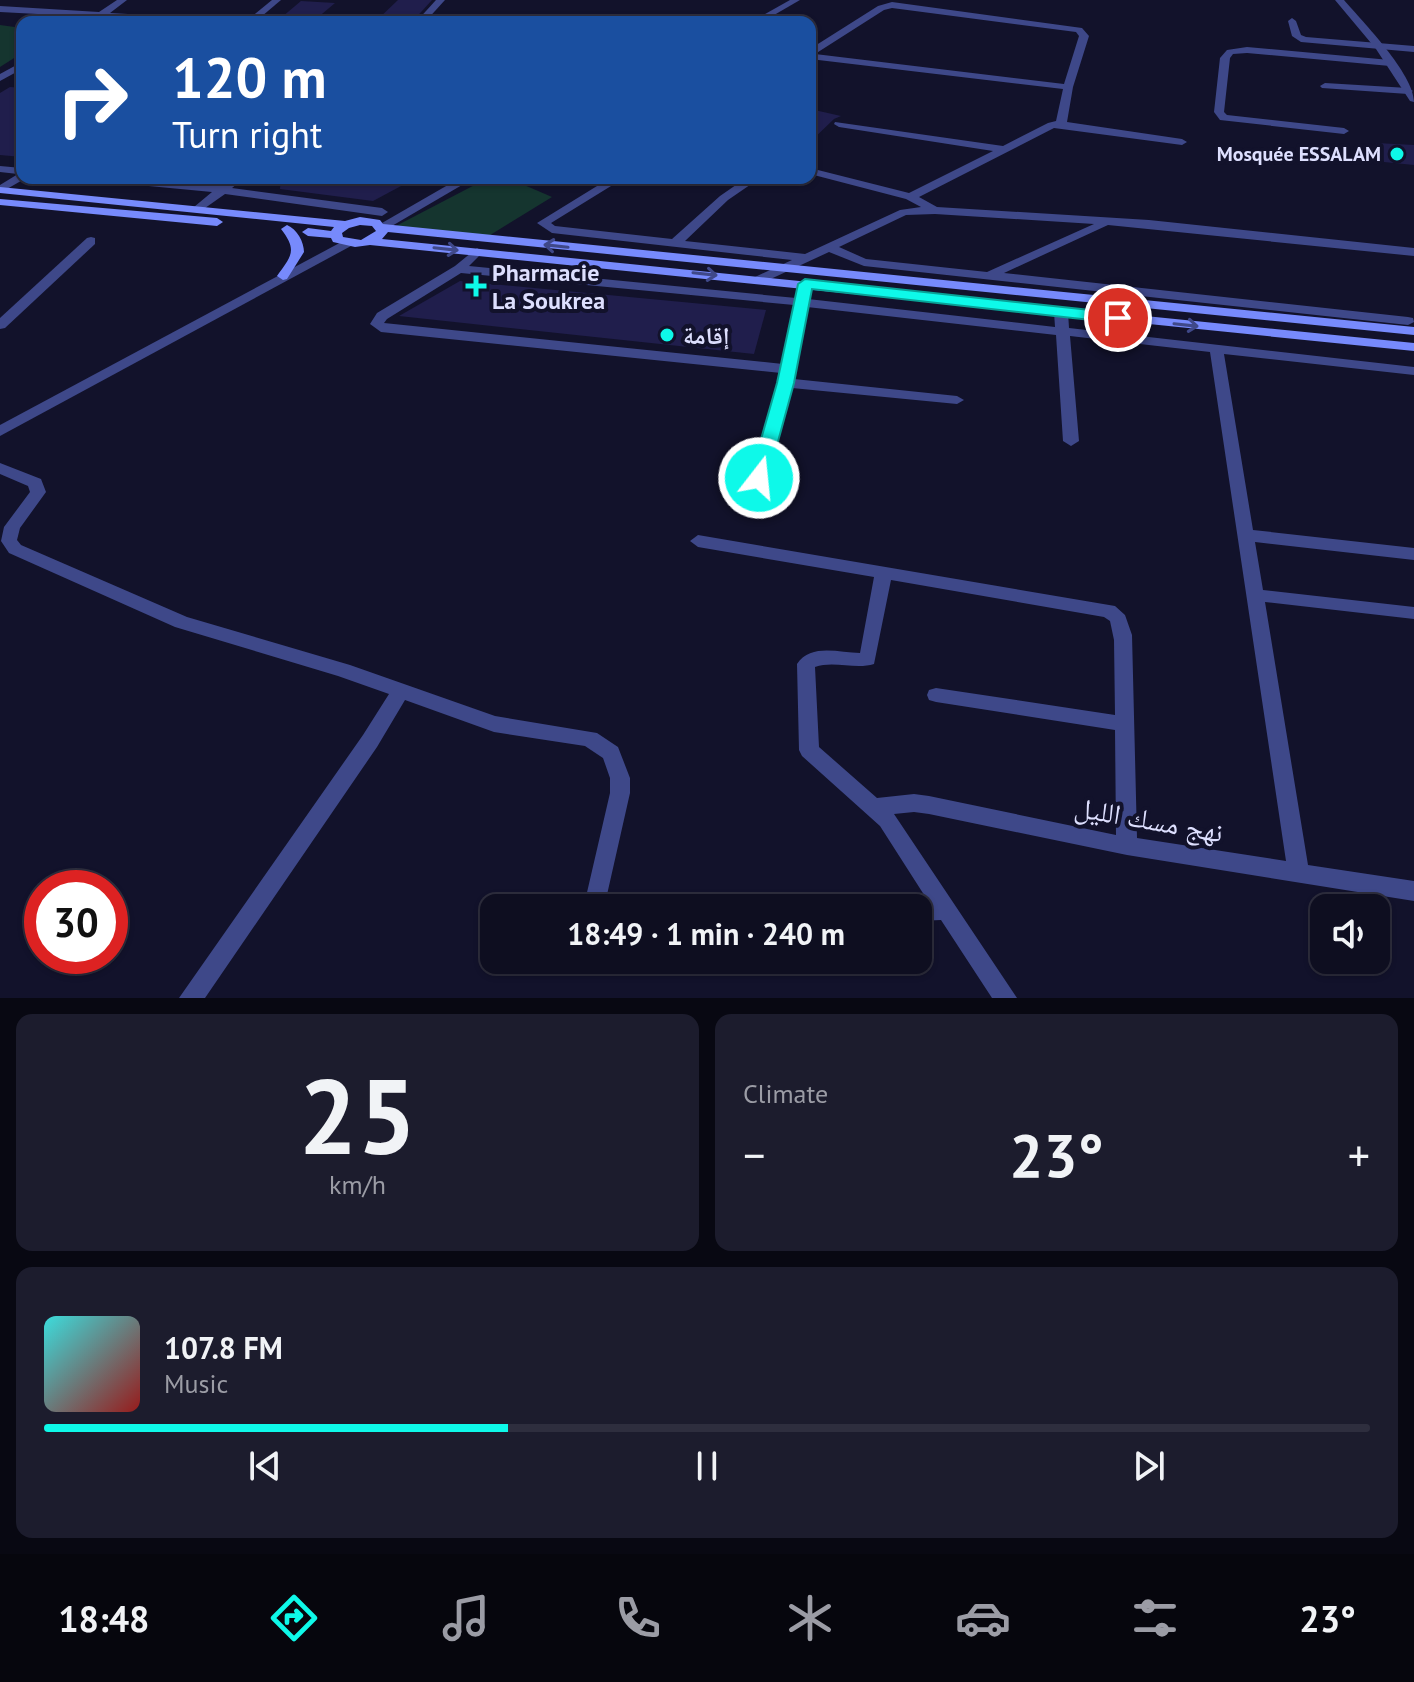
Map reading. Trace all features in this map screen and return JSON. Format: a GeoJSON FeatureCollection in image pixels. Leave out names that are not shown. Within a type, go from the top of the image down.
{"type":"FeatureCollection","features":[{"type":"Feature","properties":{"kind":"main road"},"geometry":{"type":"LineString","coordinates":[[0,190],[345,225],[360,221],[381,227],[818,273],[1411,326]]}},
{"type":"Feature","properties":{"kind":"main road"},"geometry":{"type":"LineString","coordinates":[[0,202],[287,229],[341,239],[1414,347]]}},
{"type":"Feature","properties":{"kind":"main road"},"geometry":{"type":"LineString","coordinates":[[341,239],[345,225]]}},
{"type":"Feature","properties":{"kind":"main road"},"geometry":{"type":"LineString","coordinates":[[369,241],[380,235],[381,227]]}},
{"type":"Feature","properties":{"kind":"main road"},"geometry":{"type":"LineString","coordinates":[[283,276],[297,257],[299,247],[287,229]]}},
{"type":"Feature","properties":{"kind":"street"},"geometry":{"type":"LineString","coordinates":[[99,16],[123,0]]}},
{"type":"Feature","properties":{"kind":"street"},"geometry":{"type":"LineString","coordinates":[[257,16],[277,0]]}},
{"type":"Feature","properties":{"kind":"street"},"geometry":{"type":"LineString","coordinates":[[426,16],[441,0]]}},
{"type":"Feature","properties":{"kind":"street"},"geometry":{"type":"LineString","coordinates":[[766,16],[796,0]]}},
{"type":"Feature","properties":{"kind":"street"},"geometry":{"type":"LineString","coordinates":[[1339,0],[1380,47],[1411,91]]}},
{"type":"Feature","properties":{"kind":"street"},"geometry":{"type":"LineString","coordinates":[[816,51],[885,6],[1073,28],[1084,36],[1068,87],[1061,124]]}},
{"type":"Feature","properties":{"kind":"street"},"geometry":{"type":"LineString","coordinates":[[0,9],[66,16]]}},
{"type":"Feature","properties":{"kind":"street"},"geometry":{"type":"LineString","coordinates":[[1292,21],[1297,36],[1304,40],[1414,49]]}},
{"type":"Feature","properties":{"kind":"street"},"geometry":{"type":"LineString","coordinates":[[1344,131],[1224,118],[1219,112],[1225,58],[1230,52],[1247,50],[1390,63]]}},
{"type":"Feature","properties":{"kind":"street"},"geometry":{"type":"LineString","coordinates":[[816,56],[1068,87]]}},
{"type":"Feature","properties":{"kind":"street"},"geometry":{"type":"LineString","coordinates":[[1325,86],[1411,91]]}},
{"type":"Feature","properties":{"kind":"street"},"geometry":{"type":"LineString","coordinates":[[839,124],[1003,149]]}},
{"type":"Feature","properties":{"kind":"street"},"geometry":{"type":"LineString","coordinates":[[877,224],[910,197],[1052,125],[1182,142]]}},
{"type":"Feature","properties":{"kind":"street"},"geometry":{"type":"LineString","coordinates":[[816,173],[910,197],[935,210]]}},
{"type":"Feature","properties":{"kind":"street"},"geometry":{"type":"LineString","coordinates":[[0,190],[16,178]]}},
{"type":"Feature","properties":{"kind":"street"},"geometry":{"type":"LineString","coordinates":[[159,184],[382,212]]}},
{"type":"Feature","properties":{"kind":"street"},"geometry":{"type":"LineString","coordinates":[[198,209],[230,184]]}},
{"type":"Feature","properties":{"kind":"street"},"geometry":{"type":"LineString","coordinates":[[381,227],[457,184]]}},
{"type":"Feature","properties":{"kind":"street"},"geometry":{"type":"LineString","coordinates":[[608,184],[543,223],[552,229],[810,259]]}},
{"type":"Feature","properties":{"kind":"street"},"geometry":{"type":"LineString","coordinates":[[676,242],[724,198],[745,184]]}},
{"type":"Feature","properties":{"kind":"street"},"geometry":{"type":"LineString","coordinates":[[360,221],[426,201]]}},
{"type":"Feature","properties":{"kind":"street"},"geometry":{"type":"LineString","coordinates":[[760,280],[904,212],[935,210],[1149,224],[1414,252]]}},
{"type":"Feature","properties":{"kind":"street"},"geometry":{"type":"LineString","coordinates":[[987,276],[1105,223]]}},
{"type":"Feature","properties":{"kind":"street"},"geometry":{"type":"LineString","coordinates":[[0,431],[283,276],[341,239]]}},
{"type":"Feature","properties":{"kind":"street"},"geometry":{"type":"LineString","coordinates":[[0,325],[91,241]]}},
{"type":"Feature","properties":{"kind":"street"},"geometry":{"type":"LineString","coordinates":[[830,248],[864,262],[1411,326]]}},
{"type":"Feature","properties":{"kind":"street"},"geometry":{"type":"LineString","coordinates":[[477,252],[459,269],[382,316],[377,324],[381,328],[787,376],[957,400]]}},
{"type":"Feature","properties":{"kind":"street"},"geometry":{"type":"LineString","coordinates":[[810,259],[818,273]]}},
{"type":"Feature","properties":{"kind":"street"},"geometry":{"type":"LineString","coordinates":[[459,269],[801,302],[1414,371]]}},
{"type":"Feature","properties":{"kind":"street"},"geometry":{"type":"LineString","coordinates":[[759,478],[787,376],[805,284]]}},
{"type":"Feature","properties":{"kind":"street"},"geometry":{"type":"LineString","coordinates":[[1061,312],[1071,441]]}},
{"type":"Feature","properties":{"kind":"street"},"geometry":{"type":"LineString","coordinates":[[1217,351],[1298,872]]}},
{"type":"Feature","properties":{"kind":"street"},"geometry":{"type":"LineString","coordinates":[[0,468],[35,483],[38,492],[12,527],[9,541],[15,549],[181,622],[343,670],[494,724],[590,739],[611,753],[620,778],[620,793],[598,894]]}},
{"type":"Feature","properties":{"kind":"street"},"geometry":{"type":"LineString","coordinates":[[1246,535],[1414,554]]}},
{"type":"Feature","properties":{"kind":"street"},"geometry":{"type":"LineString","coordinates":[[698,541],[884,571],[1109,611],[1116,615],[1122,622],[1123,640],[1127,846]]}},
{"type":"Feature","properties":{"kind":"street"},"geometry":{"type":"LineString","coordinates":[[884,571],[868,659],[858,663],[819,657],[806,664],[809,750],[875,807],[895,830],[1005,998]]}},
{"type":"Feature","properties":{"kind":"street"},"geometry":{"type":"LineString","coordinates":[[1255,595],[1414,613]]}},
{"type":"Feature","properties":{"kind":"street"},"geometry":{"type":"LineString","coordinates":[[191,998],[370,741],[400,691]]}},
{"type":"Feature","properties":{"kind":"street"},"geometry":{"type":"LineString","coordinates":[[936,695],[1125,724]]}},
{"type":"Feature","properties":{"kind":"street","name":"نهج مسك الليل"},"geometry":{"type":"LineString","coordinates":[[875,807],[914,803],[929,805],[1127,846],[1414,891]]}},
{"type":"Feature","properties":{"kind":"street"},"geometry":{"type":"LineString","coordinates":[[932,911],[947,910]]}},
{"type":"Feature","properties":{"kind":"green space"},"geometry":{"type":"Polygon","coordinates":[[[0,25],[16,27],[16,57],[0,67],[0,25]]]}},
{"type":"Feature","properties":{"kind":"green space"},"geometry":{"type":"Polygon","coordinates":[[[476,184],[522,184],[552,197],[487,237],[394,227],[476,184]]]}},
{"type":"Feature","properties":{"kind":"building"},"geometry":{"type":"Polygon","coordinates":[[[398,0],[432,0],[417,16],[381,16],[398,0]]]}},
{"type":"Feature","properties":{"kind":"building"},"geometry":{"type":"Polygon","coordinates":[[[301,1],[335,3],[320,16],[283,16],[301,1]]]}},
{"type":"Feature","properties":{"kind":"building"},"geometry":{"type":"Polygon","coordinates":[[[10,87],[16,88],[16,156],[0,155],[0,93],[10,87]]]}},
{"type":"Feature","properties":{"kind":"building"},"geometry":{"type":"Polygon","coordinates":[[[816,110],[841,116],[816,136],[816,110]]]}},
{"type":"Feature","properties":{"kind":"building","name":"Mosquée ESSALAM"},"geometry":{"type":"Polygon","coordinates":[[[1376,143],[1414,145],[1414,165],[1384,162],[1376,143]]]}},
{"type":"Feature","properties":{"kind":"building"},"geometry":{"type":"Polygon","coordinates":[[[280,184],[405,184],[373,201],[280,189],[280,184]]]}},
{"type":"Feature","properties":{"kind":"building","name":"إقامة"},"geometry":{"type":"Polygon","coordinates":[[[460,281],[766,310],[754,354],[399,316],[460,281]]]}},
{"type":"Feature","properties":{"kind":"place","name":"Mosquée ESSALAM"},"geometry":{"type":"Point","coordinates":[1397,154]}},
{"type":"Feature","properties":{"kind":"place","name":"Pharmacie La Soukrea"},"geometry":{"type":"Point","coordinates":[476,286]}},
{"type":"Feature","properties":{"kind":"place","name":"إقامة"},"geometry":{"type":"Point","coordinates":[667,335]}},
{"type":"Feature","properties":{"kind":"route"},"geometry":{"type":"LineString","coordinates":[[759,478],[786,383],[805,284],[1118,318]]}}]}
